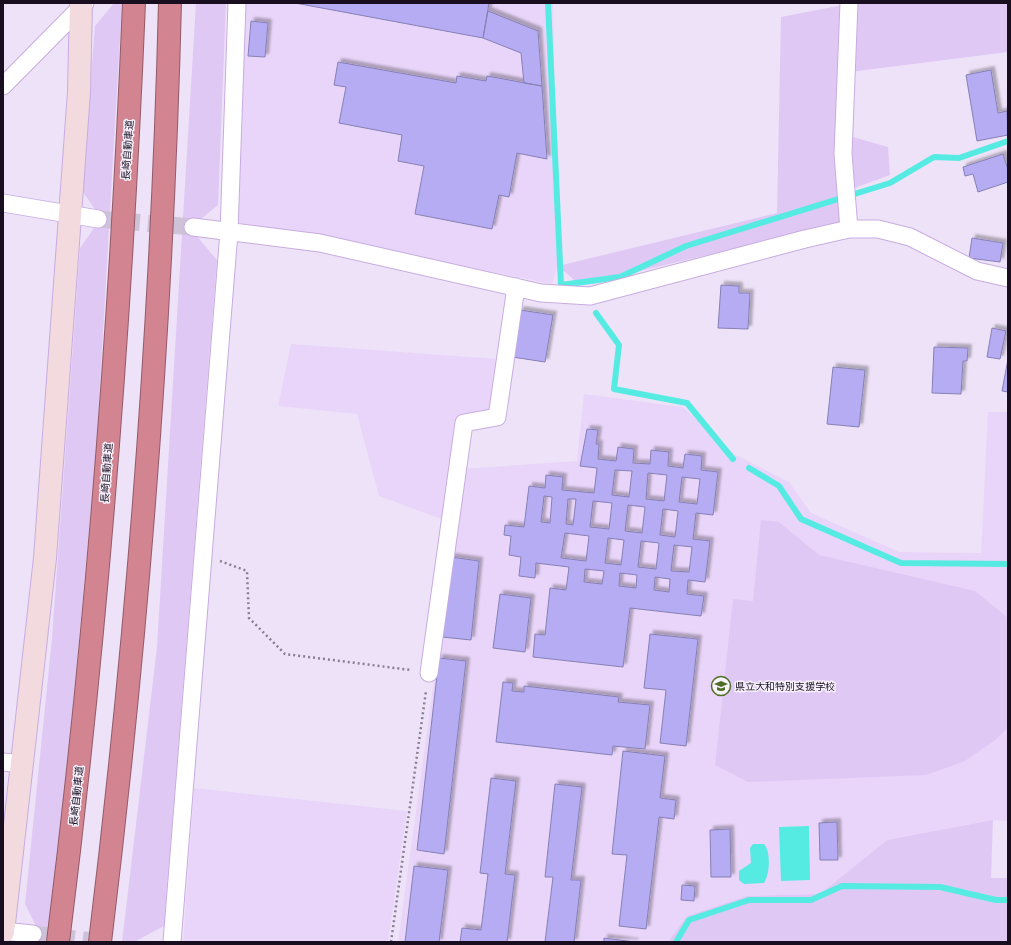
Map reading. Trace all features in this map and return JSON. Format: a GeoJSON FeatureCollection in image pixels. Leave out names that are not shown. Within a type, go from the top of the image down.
{"type":"FeatureCollection","features":[{"type":"Feature","properties":{"kind":"highway","name":"長崎自動車道"},"geometry":{"type":"LineString","coordinates":[[58,942],[76,800],[105,486],[129,128],[134,3]]}},
{"type":"Feature","properties":{"kind":"highway"},"geometry":{"type":"LineString","coordinates":[[100,942],[116,806],[145,491],[167,129],[170,3]]}},
{"type":"Feature","properties":{"kind":"street"},"geometry":{"type":"LineString","coordinates":[[172,942],[229,232],[237,3]]}},
{"type":"Feature","properties":{"kind":"street"},"geometry":{"type":"LineString","coordinates":[[848,3],[843,154],[849,229]]}},
{"type":"Feature","properties":{"kind":"street"},"geometry":{"type":"LineString","coordinates":[[3,86],[82,5]]}},
{"type":"Feature","properties":{"kind":"street"},"geometry":{"type":"LineString","coordinates":[[33,934],[3,931],[13,764],[45,558],[60,365],[68,212],[78,92],[82,5]]}},
{"type":"Feature","properties":{"kind":"street"},"geometry":{"type":"LineString","coordinates":[[3,203],[68,212],[98,219]]}},
{"type":"Feature","properties":{"kind":"street"},"geometry":{"type":"LineString","coordinates":[[194,227],[320,243],[541,293],[590,296],[805,238],[849,229],[878,230],[910,237],[977,271],[1008,278]]}},
{"type":"Feature","properties":{"kind":"street"},"geometry":{"type":"LineString","coordinates":[[429,672],[464,423],[497,418],[516,288]]}},
{"type":"Feature","properties":{"kind":"path"},"geometry":{"type":"LineString","coordinates":[[203,554],[247,571],[250,618],[286,654],[429,672],[391,942]]}},
{"type":"Feature","properties":{"kind":"shaded area"},"geometry":{"type":"Polygon","coordinates":[[[114,3],[122,3],[96,454],[59,860],[48,942],[28,942],[39,932],[25,904],[52,638],[80,248],[101,218],[82,191],[95,26],[114,3]]]}},
{"type":"Feature","properties":{"kind":"shaded area"},"geometry":{"type":"Polygon","coordinates":[[[196,3],[226,3],[218,205],[190,228],[217,260],[164,926],[134,942],[122,942],[157,647],[196,3]]]}},
{"type":"Feature","properties":{"kind":"shaded area"},"geometry":{"type":"Polygon","coordinates":[[[246,3],[553,3],[558,266],[552,284],[323,237],[237,225],[246,3]]]}},
{"type":"Feature","properties":{"kind":"shaded area"},"geometry":{"type":"Polygon","coordinates":[[[853,3],[1008,3],[1008,52],[842,73],[839,133],[888,147],[890,175],[841,193],[839,224],[580,285],[558,266],[777,213],[781,17],[853,3]]]}},
{"type":"Feature","properties":{"kind":"shaded area"},"geometry":{"type":"Polygon","coordinates":[[[291,344],[497,359],[490,412],[457,418],[444,520],[379,496],[357,414],[278,406],[291,344]]]}},
{"type":"Feature","properties":{"kind":"shaded area","name":"県立大和特別支援学校"},"geometry":{"type":"Polygon","coordinates":[[[584,394],[683,407],[734,454],[789,482],[811,513],[899,552],[981,553],[988,412],[1008,412],[1008,821],[993,820],[887,840],[820,894],[747,896],[687,916],[668,942],[398,942],[463,469],[577,461],[584,394]]]}},
{"type":"Feature","properties":{"kind":"shaded area"},"geometry":{"type":"Polygon","coordinates":[[[761,520],[779,522],[819,555],[975,591],[1008,618],[1008,728],[994,741],[965,761],[926,775],[748,782],[715,765],[733,599],[753,601],[761,520]]]}},
{"type":"Feature","properties":{"kind":"shaded area"},"geometry":{"type":"Polygon","coordinates":[[[194,788],[407,811],[388,942],[183,942],[194,788]]]}},
{"type":"Feature","properties":{"kind":"shaded area"},"geometry":{"type":"Polygon","coordinates":[[[993,820],[991,878],[1008,878],[1008,942],[668,942],[687,916],[747,896],[820,894],[887,840],[993,820]]]}},
{"type":"Feature","properties":{"kind":"shaded area"},"geometry":{"type":"Polygon","coordinates":[[[809,826],[810,880],[781,881],[779,827],[809,826]]]}},
{"type":"Feature","properties":{"kind":"shaded area"},"geometry":{"type":"Polygon","coordinates":[[[753,844],[764,844],[768,852],[768,874],[764,883],[744,884],[739,880],[739,871],[751,863],[750,848],[753,844]]]}},
{"type":"Feature","properties":{"kind":"building"},"geometry":{"type":"Polygon","coordinates":[[[295,3],[489,3],[483,38],[295,3]]]}},
{"type":"Feature","properties":{"kind":"building"},"geometry":{"type":"Polygon","coordinates":[[[488,11],[538,31],[542,86],[524,83],[521,53],[483,38],[488,11]]]}},
{"type":"Feature","properties":{"kind":"building"},"geometry":{"type":"Polygon","coordinates":[[[251,21],[268,23],[265,57],[248,56],[251,21]]]}},
{"type":"Feature","properties":{"kind":"building"},"geometry":{"type":"Polygon","coordinates":[[[338,62],[456,83],[457,76],[486,81],[487,76],[542,86],[547,159],[517,153],[509,197],[499,195],[492,229],[415,214],[424,166],[398,161],[402,135],[339,123],[346,87],[334,85],[338,62]]]}},
{"type":"Feature","properties":{"kind":"building"},"geometry":{"type":"Polygon","coordinates":[[[991,70],[998,113],[1007,111],[1008,135],[977,141],[966,75],[991,70]]]}},
{"type":"Feature","properties":{"kind":"building"},"geometry":{"type":"Polygon","coordinates":[[[1003,154],[1008,170],[1008,182],[978,192],[973,174],[965,176],[963,167],[1003,154]]]}},
{"type":"Feature","properties":{"kind":"building"},"geometry":{"type":"Polygon","coordinates":[[[972,238],[1003,243],[1000,262],[969,258],[972,238]]]}},
{"type":"Feature","properties":{"kind":"building"},"geometry":{"type":"Polygon","coordinates":[[[721,285],[739,286],[739,293],[750,293],[748,329],[718,328],[721,285]]]}},
{"type":"Feature","properties":{"kind":"building"},"geometry":{"type":"Polygon","coordinates":[[[520,310],[553,315],[545,362],[512,357],[520,310]]]}},
{"type":"Feature","properties":{"kind":"building"},"geometry":{"type":"Polygon","coordinates":[[[992,328],[1006,331],[1000,359],[987,357],[992,328]]]}},
{"type":"Feature","properties":{"kind":"building"},"geometry":{"type":"Polygon","coordinates":[[[934,347],[968,348],[967,361],[963,361],[961,394],[932,393],[934,347]]]}},
{"type":"Feature","properties":{"kind":"building"},"geometry":{"type":"Polygon","coordinates":[[[1008,359],[1008,392],[1002,391],[1008,359]]]}},
{"type":"Feature","properties":{"kind":"building"},"geometry":{"type":"Polygon","coordinates":[[[833,367],[865,370],[859,427],[827,424],[833,367]]]}},
{"type":"Feature","properties":{"kind":"building"},"geometry":{"type":"Polygon","coordinates":[[[587,429],[598,430],[596,444],[599,444],[598,459],[616,461],[618,447],[634,449],[633,463],[650,464],[651,450],[669,452],[668,466],[683,468],[685,454],[702,456],[701,470],[718,472],[713,515],[696,513],[693,539],[710,541],[705,582],[688,580],[687,594],[704,596],[701,616],[630,608],[623,667],[533,657],[535,634],[545,635],[550,588],[566,590],[569,567],[536,563],[535,578],[519,576],[521,557],[509,555],[511,536],[504,535],[505,525],[524,527],[529,486],[545,488],[546,475],[563,477],[562,490],[594,493],[597,468],[580,466],[587,429]],[[615,470],[612,495],[629,497],[632,471],[615,470]],[[648,473],[646,499],[664,501],[667,475],[648,473]],[[682,477],[679,502],[697,504],[700,479],[682,477]],[[544,496],[541,522],[550,523],[552,497],[544,496]],[[568,499],[566,524],[573,525],[576,499],[568,499]],[[593,501],[590,527],[609,529],[612,503],[593,501]],[[628,505],[625,531],[642,533],[645,507],[628,505]],[[663,509],[660,535],[675,537],[678,511],[663,509]],[[565,533],[561,558],[586,561],[589,536],[565,533]],[[608,538],[605,563],[621,565],[624,540],[608,538]],[[641,541],[638,567],[656,569],[659,543],[641,541]],[[674,545],[671,571],[689,572],[692,547],[674,545]],[[585,569],[584,582],[602,584],[604,571],[585,569]],[[620,573],[619,586],[636,588],[637,575],[620,573]],[[655,577],[654,590],[669,592],[670,579],[655,577]]]}},
{"type":"Feature","properties":{"kind":"building"},"geometry":{"type":"Polygon","coordinates":[[[451,557],[479,561],[471,640],[442,637],[451,557]]]}},
{"type":"Feature","properties":{"kind":"building"},"geometry":{"type":"Polygon","coordinates":[[[500,594],[531,598],[525,652],[493,648],[500,594]]]}},
{"type":"Feature","properties":{"kind":"building"},"geometry":{"type":"Polygon","coordinates":[[[650,634],[698,639],[686,746],[660,743],[666,690],[644,688],[650,634]]]}},
{"type":"Feature","properties":{"kind":"building"},"geometry":{"type":"Polygon","coordinates":[[[439,658],[466,661],[444,854],[417,850],[439,658]]]}},
{"type":"Feature","properties":{"kind":"building"},"geometry":{"type":"Polygon","coordinates":[[[503,682],[513,683],[512,691],[524,692],[524,686],[619,697],[618,702],[650,705],[645,749],[613,746],[612,755],[496,742],[503,682]]]}},
{"type":"Feature","properties":{"kind":"building"},"geometry":{"type":"Polygon","coordinates":[[[623,751],[665,756],[660,798],[676,800],[674,819],[659,817],[646,929],[619,926],[627,855],[612,854],[623,751]]]}},
{"type":"Feature","properties":{"kind":"building"},"geometry":{"type":"Polygon","coordinates":[[[491,778],[516,781],[505,874],[515,875],[507,942],[460,942],[462,928],[481,930],[488,874],[480,873],[491,778]]]}},
{"type":"Feature","properties":{"kind":"building"},"geometry":{"type":"Polygon","coordinates":[[[555,784],[582,787],[571,880],[581,880],[574,942],[545,942],[553,877],[545,877],[555,784]]]}},
{"type":"Feature","properties":{"kind":"building"},"geometry":{"type":"Polygon","coordinates":[[[837,822],[838,860],[820,860],[819,823],[837,822]]]}},
{"type":"Feature","properties":{"kind":"building"},"geometry":{"type":"Polygon","coordinates":[[[730,829],[731,877],[711,877],[710,830],[730,829]]]}},
{"type":"Feature","properties":{"kind":"building"},"geometry":{"type":"Polygon","coordinates":[[[414,866],[448,870],[439,942],[405,942],[414,866]]]}},
{"type":"Feature","properties":{"kind":"building"},"geometry":{"type":"Polygon","coordinates":[[[682,885],[695,886],[694,901],[681,900],[682,885]]]}},
{"type":"Feature","properties":{"kind":"building"},"geometry":{"type":"Polygon","coordinates":[[[604,938],[635,942],[604,942],[604,938]]]}},
{"type":"Feature","properties":{"kind":"waterway"},"geometry":{"type":"LineString","coordinates":[[548,3],[561,285],[620,277],[686,246],[890,183],[934,157],[959,158],[1008,141]]}},
{"type":"Feature","properties":{"kind":"waterway"},"geometry":{"type":"LineString","coordinates":[[596,313],[619,345],[614,389],[687,403],[733,459]]}},
{"type":"Feature","properties":{"kind":"waterway"},"geometry":{"type":"LineString","coordinates":[[749,468],[779,486],[801,519],[901,563],[1008,564]]}},
{"type":"Feature","properties":{"kind":"waterway"},"geometry":{"type":"LineString","coordinates":[[676,942],[689,920],[749,900],[811,900],[842,886],[940,887],[996,900],[1008,900]]}},
{"type":"Feature","properties":{"kind":"tunnel"},"geometry":{"type":"LineString","coordinates":[[98,219],[193,227]]}},
{"type":"Feature","properties":{"kind":"tunnel"},"geometry":{"type":"LineString","coordinates":[[33,934],[102,942]]}},
{"type":"Feature","properties":{"kind":"place","name":"県立大和特別支援学校"},"geometry":{"type":"Point","coordinates":[721,686]}}]}
